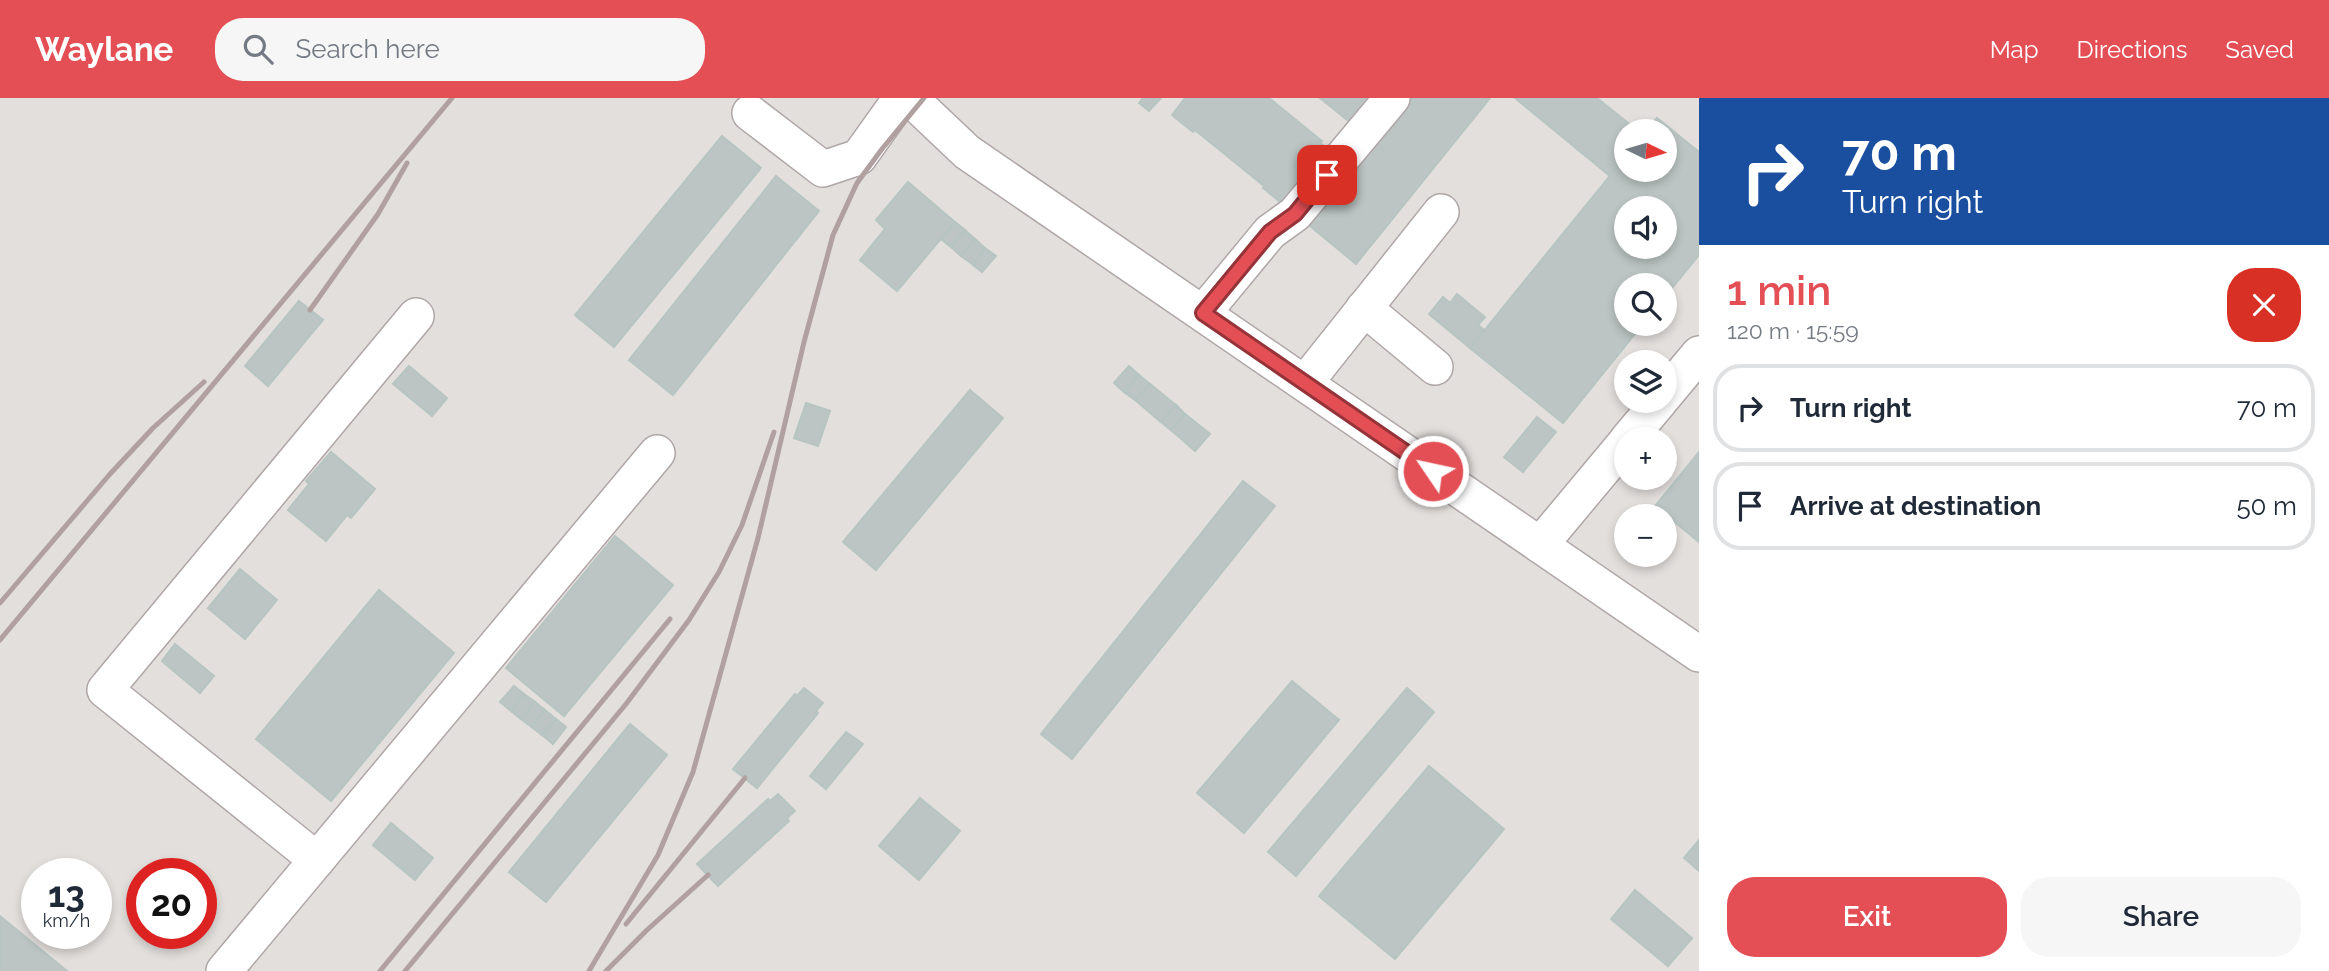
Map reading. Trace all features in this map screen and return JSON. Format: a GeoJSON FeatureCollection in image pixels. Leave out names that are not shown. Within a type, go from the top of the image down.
{"type":"FeatureCollection","features":[{"type":"Feature","properties":{"kind":"lane"},"geometry":{"type":"LineString","coordinates":[[750,113],[823,169],[859,157],[901,98]]}},
{"type":"Feature","properties":{"kind":"lane"},"geometry":{"type":"LineString","coordinates":[[910,98],[967,152],[1699,654]]}},
{"type":"Feature","properties":{"kind":"lane"},"geometry":{"type":"LineString","coordinates":[[1203,313],[1270,232],[1295,214],[1392,98]]}},
{"type":"Feature","properties":{"kind":"lane"},"geometry":{"type":"LineString","coordinates":[[1304,383],[1441,212]]}},
{"type":"Feature","properties":{"kind":"lane"},"geometry":{"type":"LineString","coordinates":[[1364,308],[1435,366]]}},
{"type":"Feature","properties":{"kind":"lane"},"geometry":{"type":"LineString","coordinates":[[317,860],[105,690],[416,316]]}},
{"type":"Feature","properties":{"kind":"lane"},"geometry":{"type":"LineString","coordinates":[[1677,380],[1699,354]]}},
{"type":"Feature","properties":{"kind":"lane"},"geometry":{"type":"LineString","coordinates":[[1639,427],[1650,413]]}},
{"type":"Feature","properties":{"kind":"lane"},"geometry":{"type":"LineString","coordinates":[[224,971],[657,453]]}},
{"type":"Feature","properties":{"kind":"lane"},"geometry":{"type":"LineString","coordinates":[[1540,545],[1614,457]]}},
{"type":"Feature","properties":{"kind":"shaded area"},"geometry":{"type":"Polygon","coordinates":[[[0,98],[1699,98],[1699,971],[0,971],[0,98]]]}},
{"type":"Feature","properties":{"kind":"building"},"geometry":{"type":"Polygon","coordinates":[[[1143,98],[1161,98],[1149,111],[1139,103],[1143,98]]]}},
{"type":"Feature","properties":{"kind":"building"},"geometry":{"type":"Polygon","coordinates":[[[1185,98],[1269,98],[1322,141],[1320,143],[1329,150],[1284,205],[1195,130],[1193,132],[1172,115],[1185,98]]]}},
{"type":"Feature","properties":{"kind":"building"},"geometry":{"type":"Polygon","coordinates":[[[1320,98],[1371,98],[1351,123],[1320,98]]]}},
{"type":"Feature","properties":{"kind":"building"},"geometry":{"type":"Polygon","coordinates":[[[1412,98],[1490,98],[1356,264],[1309,225],[1412,98]]]}},
{"type":"Feature","properties":{"kind":"building"},"geometry":{"type":"Polygon","coordinates":[[[1515,98],[1597,98],[1623,119],[1614,119],[1614,171],[1610,176],[1515,98]]]}},
{"type":"Feature","properties":{"kind":"building"},"geometry":{"type":"Polygon","coordinates":[[[1677,134],[1699,152],[1699,255],[1677,282],[1677,273],[1614,273],[1614,336],[1633,336],[1622,350],[1614,350],[1614,360],[1563,423],[1470,348],[1614,171],[1614,182],[1677,182],[1677,134]]]}},
{"type":"Feature","properties":{"kind":"building"},"geometry":{"type":"Polygon","coordinates":[[[722,136],[761,168],[614,347],[575,315],[722,136]]]}},
{"type":"Feature","properties":{"kind":"building"},"geometry":{"type":"Polygon","coordinates":[[[776,176],[819,211],[673,395],[629,360],[776,176]]]}},
{"type":"Feature","properties":{"kind":"building"},"geometry":{"type":"Polygon","coordinates":[[[908,182],[955,222],[897,291],[860,260],[885,229],[876,220],[908,182]]]}},
{"type":"Feature","properties":{"kind":"building"},"geometry":{"type":"Polygon","coordinates":[[[955,222],[965,230],[951,247],[941,239],[955,222]]]}},
{"type":"Feature","properties":{"kind":"building"},"geometry":{"type":"Polygon","coordinates":[[[965,230],[975,239],[961,256],[951,247],[965,230]]]}},
{"type":"Feature","properties":{"kind":"building"},"geometry":{"type":"Polygon","coordinates":[[[975,239],[985,248],[972,264],[961,256],[975,239]]]}},
{"type":"Feature","properties":{"kind":"building"},"geometry":{"type":"Polygon","coordinates":[[[985,248],[996,256],[982,272],[972,264],[985,248]]]}},
{"type":"Feature","properties":{"kind":"building"},"geometry":{"type":"Polygon","coordinates":[[[1457,294],[1485,317],[1478,325],[1484,330],[1470,348],[1429,314],[1443,297],[1450,303],[1457,294]]]}},
{"type":"Feature","properties":{"kind":"building"},"geometry":{"type":"Polygon","coordinates":[[[299,301],[323,320],[268,386],[245,366],[299,301]]]}},
{"type":"Feature","properties":{"kind":"building"},"geometry":{"type":"Polygon","coordinates":[[[409,366],[447,398],[432,416],[393,384],[409,366]]]}},
{"type":"Feature","properties":{"kind":"building"},"geometry":{"type":"Polygon","coordinates":[[[1129,366],[1139,375],[1124,392],[1114,383],[1129,366]]]}},
{"type":"Feature","properties":{"kind":"building"},"geometry":{"type":"Polygon","coordinates":[[[1139,375],[1150,384],[1135,400],[1124,392],[1139,375]]]}},
{"type":"Feature","properties":{"kind":"building"},"geometry":{"type":"Polygon","coordinates":[[[1150,384],[1176,405],[1161,422],[1135,400],[1150,384]]]}},
{"type":"Feature","properties":{"kind":"building"},"geometry":{"type":"Polygon","coordinates":[[[970,390],[1003,418],[876,570],[843,542],[970,390]]]}},
{"type":"Feature","properties":{"kind":"building"},"geometry":{"type":"Polygon","coordinates":[[[806,403],[830,411],[818,446],[794,438],[806,403]]]}},
{"type":"Feature","properties":{"kind":"building"},"geometry":{"type":"Polygon","coordinates":[[[1176,405],[1185,414],[1171,430],[1161,422],[1176,405]]]}},
{"type":"Feature","properties":{"kind":"building"},"geometry":{"type":"Polygon","coordinates":[[[1185,414],[1210,434],[1195,451],[1171,430],[1185,414]]]}},
{"type":"Feature","properties":{"kind":"building"},"geometry":{"type":"Polygon","coordinates":[[[1537,417],[1556,432],[1523,472],[1504,457],[1537,417]]]}},
{"type":"Feature","properties":{"kind":"building"},"geometry":{"type":"Polygon","coordinates":[[[331,452],[375,489],[351,518],[347,515],[326,541],[288,510],[309,484],[306,481],[331,452]]]}},
{"type":"Feature","properties":{"kind":"building"},"geometry":{"type":"Polygon","coordinates":[[[1699,452],[1699,542],[1677,524],[1677,504],[1657,504],[1668,490],[1677,490],[1677,479],[1699,452]]]}},
{"type":"Feature","properties":{"kind":"building"},"geometry":{"type":"Polygon","coordinates":[[[1243,481],[1275,506],[1072,759],[1041,734],[1243,481]]]}},
{"type":"Feature","properties":{"kind":"building"},"geometry":{"type":"Polygon","coordinates":[[[615,536],[673,585],[564,716],[506,668],[615,536]]]}},
{"type":"Feature","properties":{"kind":"building"},"geometry":{"type":"Polygon","coordinates":[[[240,569],[277,600],[245,639],[208,608],[240,569]]]}},
{"type":"Feature","properties":{"kind":"building"},"geometry":{"type":"Polygon","coordinates":[[[379,590],[454,653],[331,801],[256,739],[379,590]]]}},
{"type":"Feature","properties":{"kind":"building"},"geometry":{"type":"Polygon","coordinates":[[[175,644],[214,676],[200,693],[162,661],[175,644]]]}},
{"type":"Feature","properties":{"kind":"building"},"geometry":{"type":"Polygon","coordinates":[[[1292,681],[1339,720],[1244,833],[1197,793],[1292,681]]]}},
{"type":"Feature","properties":{"kind":"building"},"geometry":{"type":"Polygon","coordinates":[[[514,686],[524,694],[511,711],[500,702],[514,686]]]}},
{"type":"Feature","properties":{"kind":"building"},"geometry":{"type":"Polygon","coordinates":[[[804,688],[823,703],[816,711],[818,713],[757,788],[733,769],[795,694],[797,696],[804,688]]]}},
{"type":"Feature","properties":{"kind":"building"},"geometry":{"type":"Polygon","coordinates":[[[1407,688],[1434,712],[1296,876],[1268,852],[1407,688]]]}},
{"type":"Feature","properties":{"kind":"building"},"geometry":{"type":"Polygon","coordinates":[[[524,694],[535,702],[521,719],[511,711],[524,694]]]}},
{"type":"Feature","properties":{"kind":"building"},"geometry":{"type":"Polygon","coordinates":[[[535,702],[545,710],[532,727],[521,719],[535,702]]]}},
{"type":"Feature","properties":{"kind":"building"},"geometry":{"type":"Polygon","coordinates":[[[545,710],[556,719],[542,735],[532,727],[545,710]]]}},
{"type":"Feature","properties":{"kind":"building"},"geometry":{"type":"Polygon","coordinates":[[[556,719],[566,727],[553,744],[542,735],[556,719]]]}},
{"type":"Feature","properties":{"kind":"building"},"geometry":{"type":"Polygon","coordinates":[[[630,724],[667,755],[546,902],[509,872],[630,724]]]}},
{"type":"Feature","properties":{"kind":"building"},"geometry":{"type":"Polygon","coordinates":[[[846,732],[863,744],[826,789],[810,776],[846,732]]]}},
{"type":"Feature","properties":{"kind":"building"},"geometry":{"type":"Polygon","coordinates":[[[1429,766],[1504,829],[1395,959],[1319,896],[1429,766]]]}},
{"type":"Feature","properties":{"kind":"building"},"geometry":{"type":"Polygon","coordinates":[[[778,794],[795,811],[787,818],[789,821],[718,886],[697,864],[768,799],[770,801],[778,794]]]}},
{"type":"Feature","properties":{"kind":"building"},"geometry":{"type":"Polygon","coordinates":[[[920,798],[960,831],[919,880],[879,846],[920,798]]]}},
{"type":"Feature","properties":{"kind":"building"},"geometry":{"type":"Polygon","coordinates":[[[391,823],[433,858],[415,880],[373,845],[391,823]]]}},
{"type":"Feature","properties":{"kind":"building"},"geometry":{"type":"Polygon","coordinates":[[[1699,840],[1699,871],[1684,858],[1699,840]]]}},
{"type":"Feature","properties":{"kind":"building"},"geometry":{"type":"Polygon","coordinates":[[[1635,890],[1692,938],[1668,966],[1611,919],[1635,890]]]}},
{"type":"Feature","properties":{"kind":"building"},"geometry":{"type":"Polygon","coordinates":[[[0,916],[21,933],[21,949],[40,949],[67,971],[0,971],[0,916]]]}},
{"type":"Feature","properties":{"kind":"railway"},"geometry":{"type":"LineString","coordinates":[[0,640],[452,98]]}},
{"type":"Feature","properties":{"kind":"railway"},"geometry":{"type":"LineString","coordinates":[[589,971],[658,855],[693,772],[758,538],[804,342],[833,235],[857,183],[924,98]]}},
{"type":"Feature","properties":{"kind":"railway"},"geometry":{"type":"LineString","coordinates":[[310,310],[378,214],[407,163]]}},
{"type":"Feature","properties":{"kind":"railway"},"geometry":{"type":"LineString","coordinates":[[0,603],[110,474],[153,428],[204,382]]}},
{"type":"Feature","properties":{"kind":"railway"},"geometry":{"type":"LineString","coordinates":[[405,971],[626,704],[689,620],[719,572],[742,525],[774,432]]}},
{"type":"Feature","properties":{"kind":"railway"},"geometry":{"type":"LineString","coordinates":[[380,971],[670,619]]}},
{"type":"Feature","properties":{"kind":"railway"},"geometry":{"type":"LineString","coordinates":[[626,924],[745,778]]}},
{"type":"Feature","properties":{"kind":"railway"},"geometry":{"type":"LineString","coordinates":[[606,971],[708,875]]}},
{"type":"Feature","properties":{"kind":"route"},"geometry":{"type":"LineString","coordinates":[[1327,175],[1295,214],[1270,232],[1203,313],[1433,471]]}}]}
